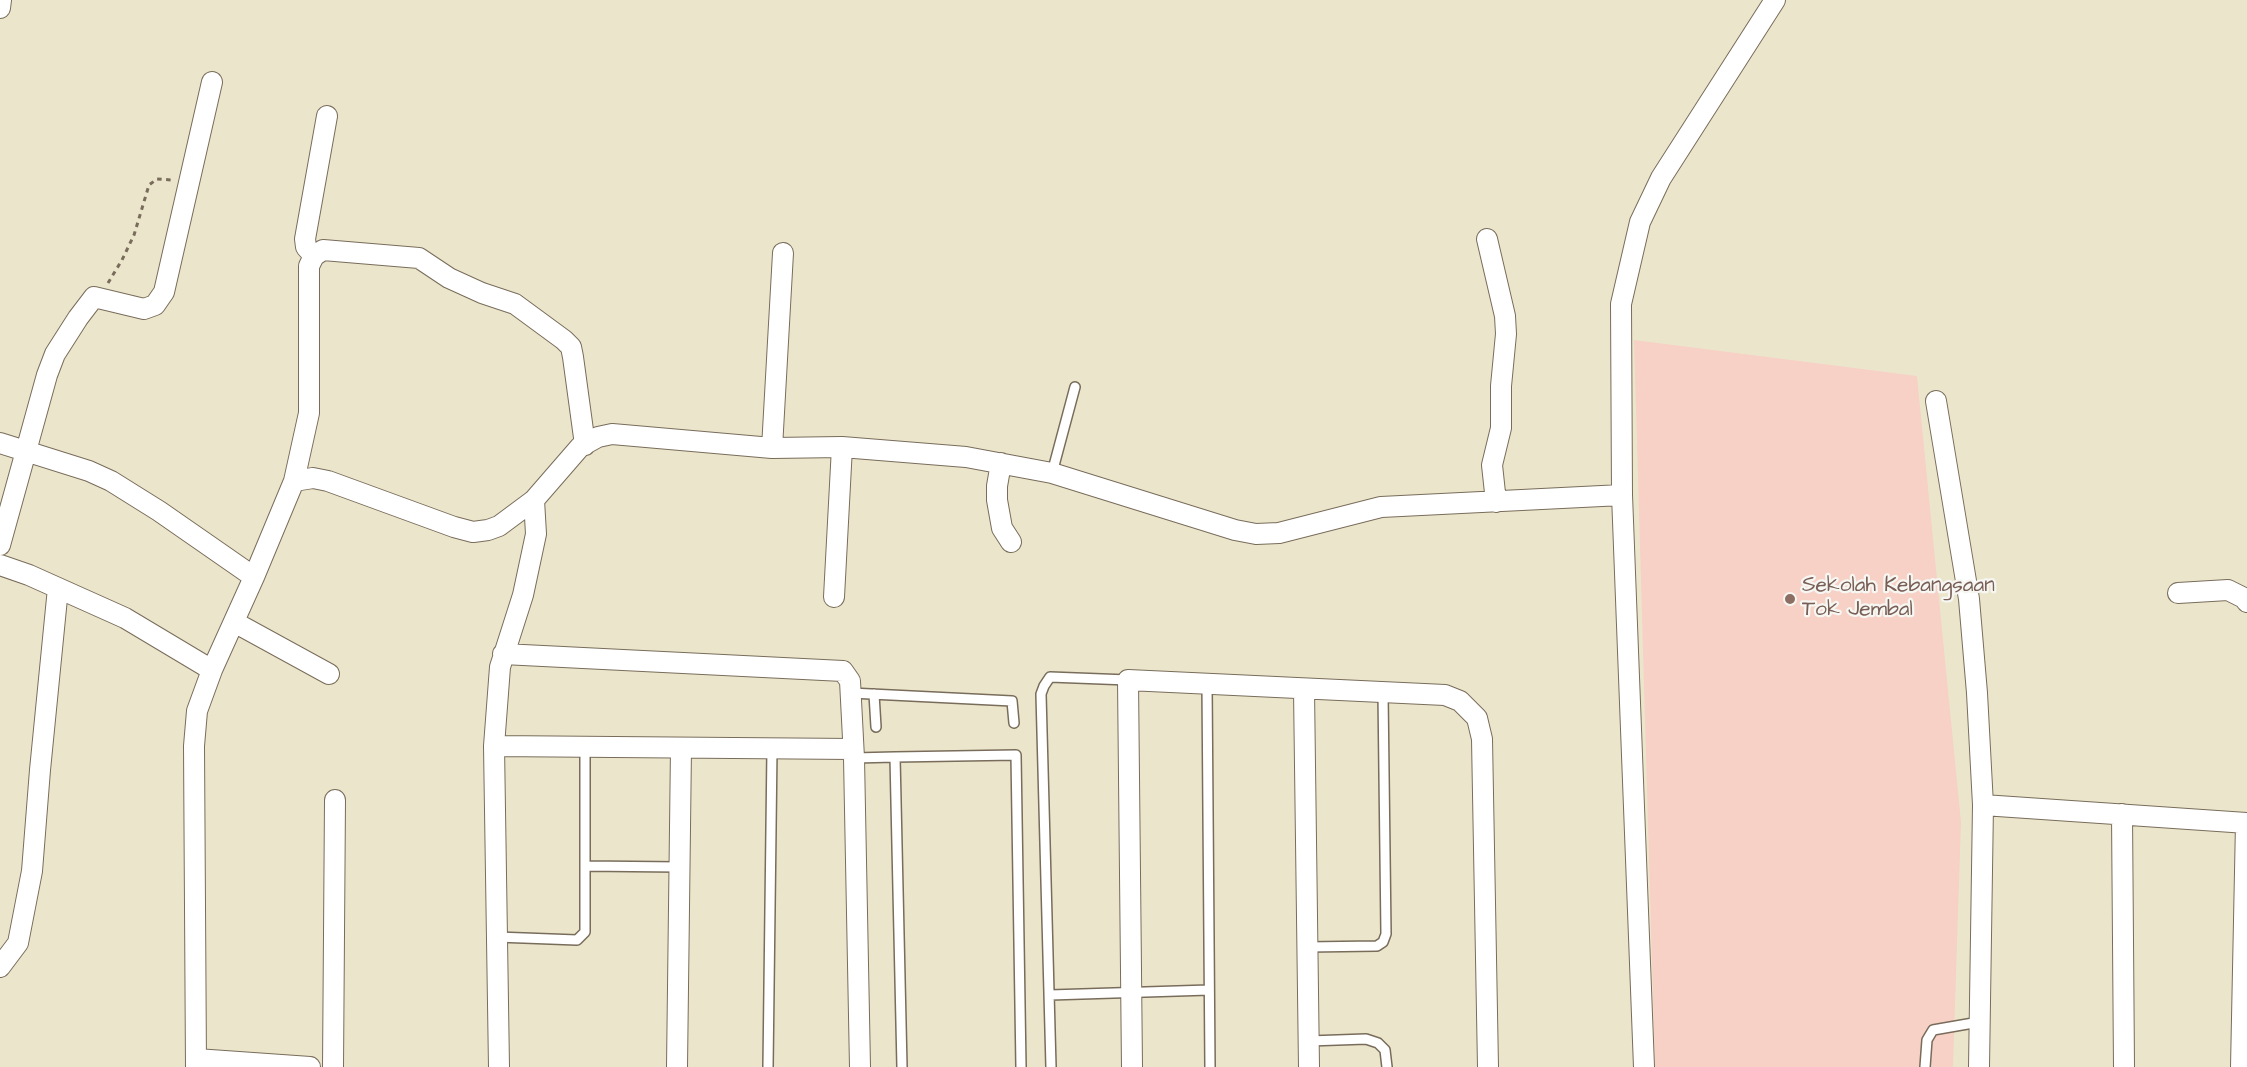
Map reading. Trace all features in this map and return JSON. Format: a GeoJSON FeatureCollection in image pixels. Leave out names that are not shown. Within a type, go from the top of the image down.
{"type":"FeatureCollection","features":[{"type":"Feature","properties":{"kind":"street"},"geometry":{"type":"LineString","coordinates":[[0,8],[2,0]]}},
{"type":"Feature","properties":{"kind":"street"},"geometry":{"type":"LineString","coordinates":[[1644,1067],[1622,495],[1621,304],[1640,222],[1661,178],[1775,0]]}},
{"type":"Feature","properties":{"kind":"street"},"geometry":{"type":"LineString","coordinates":[[0,545],[46,375],[55,354],[78,318],[94,297],[144,309],[155,305],[164,292],[212,82]]}},
{"type":"Feature","properties":{"kind":"street"},"geometry":{"type":"LineString","coordinates":[[314,256],[306,247],[305,240],[327,116]]}},
{"type":"Feature","properties":{"kind":"street"},"geometry":{"type":"LineString","coordinates":[[1487,239],[1505,316],[1506,334],[1501,386],[1501,428],[1492,465],[1496,502]]}},
{"type":"Feature","properties":{"kind":"street"},"geometry":{"type":"LineString","coordinates":[[310,1067],[196,1063],[194,746],[197,711],[212,670],[294,481],[309,413],[309,266],[314,256],[323,250],[336,250],[419,258],[449,278],[482,293],[515,304],[571,347],[585,445]]}},
{"type":"Feature","properties":{"kind":"street"},"geometry":{"type":"LineString","coordinates":[[772,448],[783,253]]}},
{"type":"Feature","properties":{"kind":"street"},"geometry":{"type":"LineString","coordinates":[[1936,401],[1969,599],[1983,805],[1979,1067]]}},
{"type":"Feature","properties":{"kind":"street"},"geometry":{"type":"LineString","coordinates":[[294,481],[313,478],[328,481],[473,532],[499,526],[534,500],[580,447],[598,437],[612,434],[772,448],[842,447],[966,457],[1052,473],[1235,530],[1256,534],[1279,533],[1381,507],[1622,495]]}},
{"type":"Feature","properties":{"kind":"street"},"geometry":{"type":"LineString","coordinates":[[0,443],[89,471],[111,481],[159,511],[254,577]]}},
{"type":"Feature","properties":{"kind":"street"},"geometry":{"type":"LineString","coordinates":[[834,597],[842,447]]}},
{"type":"Feature","properties":{"kind":"street"},"geometry":{"type":"LineString","coordinates":[[1001,463],[997,500],[1002,528],[1011,542]]}},
{"type":"Feature","properties":{"kind":"street"},"geometry":{"type":"LineString","coordinates":[[499,1067],[494,746],[500,668],[523,595],[536,534],[534,500]]}},
{"type":"Feature","properties":{"kind":"street"},"geometry":{"type":"LineString","coordinates":[[0,565],[125,618],[212,670]]}},
{"type":"Feature","properties":{"kind":"street"},"geometry":{"type":"LineString","coordinates":[[0,967],[18,943],[32,871],[58,588]]}},
{"type":"Feature","properties":{"kind":"street"},"geometry":{"type":"LineString","coordinates":[[2178,593],[2228,590],[2247,602]]}},
{"type":"Feature","properties":{"kind":"street"},"geometry":{"type":"LineString","coordinates":[[234,622],[329,674]]}},
{"type":"Feature","properties":{"kind":"street"},"geometry":{"type":"LineString","coordinates":[[503,654],[843,671],[850,681],[854,753],[860,1067]]}},
{"type":"Feature","properties":{"kind":"street"},"geometry":{"type":"LineString","coordinates":[[1132,1067],[1128,680],[1445,696],[1460,701],[1477,718],[1482,739],[1488,1067]]}},
{"type":"Feature","properties":{"kind":"street"},"geometry":{"type":"LineString","coordinates":[[1304,690],[1309,1067]]}},
{"type":"Feature","properties":{"kind":"street"},"geometry":{"type":"LineString","coordinates":[[494,746],[772,749],[854,753]]}},
{"type":"Feature","properties":{"kind":"street"},"geometry":{"type":"LineString","coordinates":[[677,1067],[681,748]]}},
{"type":"Feature","properties":{"kind":"street"},"geometry":{"type":"LineString","coordinates":[[333,1067],[334,800]]}},
{"type":"Feature","properties":{"kind":"street"},"geometry":{"type":"LineString","coordinates":[[1983,805],[2247,823],[2241,1067]]}},
{"type":"Feature","properties":{"kind":"street"},"geometry":{"type":"LineString","coordinates":[[2122,814],[2124,1067]]}},
{"type":"Feature","properties":{"kind":"lane"},"geometry":{"type":"LineString","coordinates":[[1052,473],[1076,387]]}},
{"type":"Feature","properties":{"kind":"lane"},"geometry":{"type":"LineString","coordinates":[[1052,1067],[1041,694],[1050,677],[1128,680]]}},
{"type":"Feature","properties":{"kind":"lane"},"geometry":{"type":"LineString","coordinates":[[1207,684],[1210,1067]]}},
{"type":"Feature","properties":{"kind":"lane"},"geometry":{"type":"LineString","coordinates":[[851,693],[1012,701],[1014,723]]}},
{"type":"Feature","properties":{"kind":"lane"},"geometry":{"type":"LineString","coordinates":[[1307,947],[1377,946],[1383,942],[1386,934],[1383,693]]}},
{"type":"Feature","properties":{"kind":"lane"},"geometry":{"type":"LineString","coordinates":[[874,694],[876,727]]}},
{"type":"Feature","properties":{"kind":"lane"},"geometry":{"type":"LineString","coordinates":[[497,937],[577,940],[585,932],[585,746]]}},
{"type":"Feature","properties":{"kind":"lane"},"geometry":{"type":"LineString","coordinates":[[768,1067],[772,749]]}},
{"type":"Feature","properties":{"kind":"lane"},"geometry":{"type":"LineString","coordinates":[[854,753],[895,757],[1016,755],[1022,1067]]}},
{"type":"Feature","properties":{"kind":"lane"},"geometry":{"type":"LineString","coordinates":[[895,757],[902,1067]]}},
{"type":"Feature","properties":{"kind":"lane"},"geometry":{"type":"LineString","coordinates":[[585,866],[679,867]]}},
{"type":"Feature","properties":{"kind":"lane"},"geometry":{"type":"LineString","coordinates":[[1050,995],[1209,990]]}},
{"type":"Feature","properties":{"kind":"lane"},"geometry":{"type":"LineString","coordinates":[[1925,1067],[1927,1040],[1933,1030],[1979,1022]]}},
{"type":"Feature","properties":{"kind":"lane"},"geometry":{"type":"LineString","coordinates":[[1309,1041],[1366,1039],[1378,1043],[1385,1050],[1388,1067]]}},
{"type":"Feature","properties":{"kind":"path"},"geometry":{"type":"LineString","coordinates":[[94,297],[108,283],[122,260],[134,235],[149,185],[157,179],[190,184]]}},
{"type":"Feature","properties":{"kind":"shaded area","name":"Sekolah Kebangsaan Tok Jembal"},"geometry":{"type":"Polygon","coordinates":[[[1634,340],[1917,376],[1961,822],[1953,1067],[1655,1067],[1634,340]]]}},
{"type":"Feature","properties":{"kind":"place","name":"Sekolah Kebangsaan Tok Jembal"},"geometry":{"type":"Point","coordinates":[1790,599]}}]}
